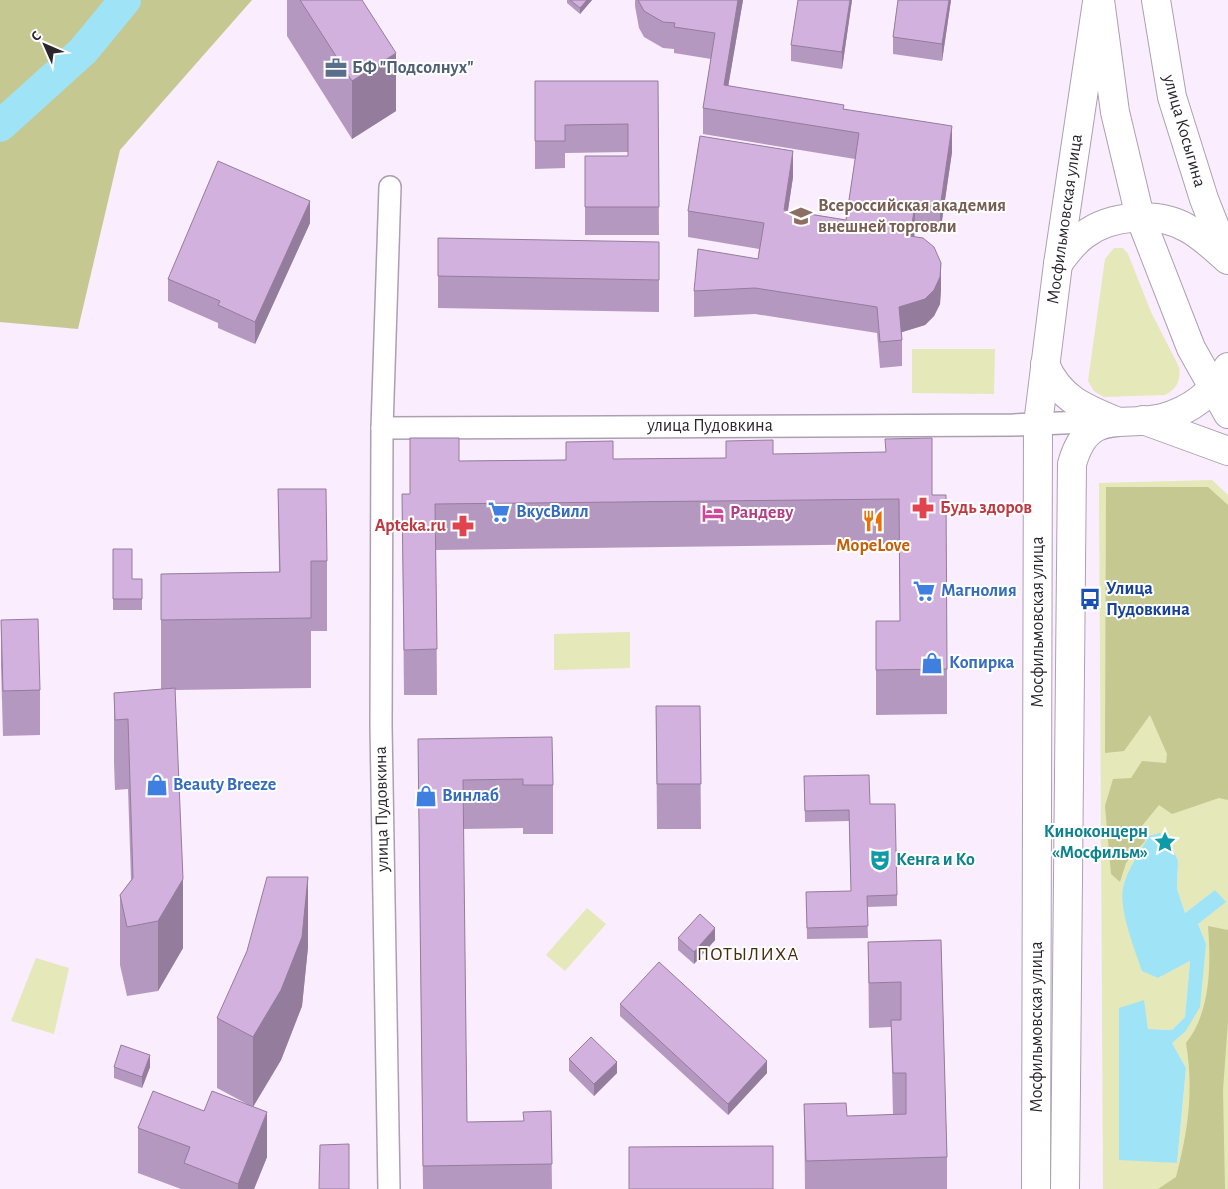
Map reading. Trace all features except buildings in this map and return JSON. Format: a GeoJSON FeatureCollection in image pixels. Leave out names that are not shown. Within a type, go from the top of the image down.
{"type":"FeatureCollection","features":[{"type":"Feature","properties":{"kind":"main road"},"geometry":{"type":"LineString","coordinates":[[1099,0],[1115,112],[1140,217],[1191,348],[1220,378],[1228,414]]}},
{"type":"Feature","properties":{"kind":"main road","name":"Мосфильмовская улица"},"geometry":{"type":"LineString","coordinates":[[1036,1189],[1038,424],[1058,264],[1099,0]]}},
{"type":"Feature","properties":{"kind":"main road","name":"улица Косыгина"},"geometry":{"type":"LineString","coordinates":[[1156,0],[1162,48],[1172,97],[1204,199],[1228,260]]}},
{"type":"Feature","properties":{"kind":"main road","name":"улица Косыгина"},"geometry":{"type":"LineString","coordinates":[[1058,264],[1071,246],[1093,229],[1122,220],[1140,217],[1165,220],[1187,227],[1228,260]]}},
{"type":"Feature","properties":{"kind":"main road"},"geometry":{"type":"LineString","coordinates":[[1045,364],[1051,378],[1066,396],[1116,421],[1143,420],[1178,413],[1191,407],[1220,378]]}},
{"type":"Feature","properties":{"kind":"main road"},"geometry":{"type":"LineString","coordinates":[[1143,420],[1228,451]]}},
{"type":"Feature","properties":{"kind":"main road","name":"Мосфильмовская улица"},"geometry":{"type":"LineString","coordinates":[[1065,1189],[1072,464],[1076,449],[1084,438],[1095,428],[1116,421]]}},
{"type":"Feature","properties":{"kind":"street","name":"улица Пудовкина"},"geometry":{"type":"LineString","coordinates":[[389,1189],[381,726],[382,428],[390,186]]}},
{"type":"Feature","properties":{"kind":"street","name":"улица Пудовкина"},"geometry":{"type":"LineString","coordinates":[[382,428],[1038,424],[1116,421]]}},
{"type":"Feature","properties":{"kind":"green space"},"geometry":{"type":"Polygon","coordinates":[[[0,0],[252,0],[120,150],[78,329],[0,322],[0,0]]]}},
{"type":"Feature","properties":{"kind":"green space"},"geometry":{"type":"Polygon","coordinates":[[[1114,248],[1123,248],[1128,254],[1151,312],[1179,367],[1177,384],[1173,390],[1165,395],[1104,397],[1094,391],[1088,381],[1105,259],[1114,248]]]}},
{"type":"Feature","properties":{"kind":"green space"},"geometry":{"type":"Polygon","coordinates":[[[912,349],[995,349],[994,394],[912,393],[912,349]]]}},
{"type":"Feature","properties":{"kind":"green space","name":"Киноконцерн «Мосфильм»"},"geometry":{"type":"Polygon","coordinates":[[[1212,480],[1228,495],[1228,1189],[1103,1189],[1099,483],[1212,480]],[[1149,836],[1134,862],[1123,889],[1158,978],[1190,961],[1185,1017],[1172,1030],[1148,1029],[1143,1000],[1119,1159],[1177,1163],[1186,1068],[1172,1043],[1185,1032],[1206,944],[1198,924],[1215,890],[1185,913],[1177,889],[1178,861],[1149,836]]]}},
{"type":"Feature","properties":{"kind":"green space"},"geometry":{"type":"Polygon","coordinates":[[[1106,487],[1208,487],[1228,505],[1228,800],[1219,798],[1172,814],[1159,805],[1141,827],[1145,841],[1126,863],[1120,882],[1111,874],[1105,806],[1113,779],[1131,778],[1142,761],[1166,763],[1167,754],[1150,715],[1124,751],[1105,753],[1106,487]]]}},
{"type":"Feature","properties":{"kind":"green space"},"geometry":{"type":"Polygon","coordinates":[[[630,632],[630,668],[554,670],[554,634],[630,632]]]}},
{"type":"Feature","properties":{"kind":"green space"},"geometry":{"type":"Polygon","coordinates":[[[587,908],[606,924],[565,971],[546,955],[587,908]]]}},
{"type":"Feature","properties":{"kind":"green space"},"geometry":{"type":"Polygon","coordinates":[[[1208,926],[1228,930],[1228,1021],[1223,1090],[1225,1189],[1158,1189],[1176,1177],[1184,1143],[1190,1094],[1186,1043],[1194,1031],[1205,1002],[1209,972],[1208,926]]]}},
{"type":"Feature","properties":{"kind":"green space"},"geometry":{"type":"Polygon","coordinates":[[[36,958],[69,968],[54,1034],[11,1021],[36,958]]]}},
{"type":"Feature","properties":{"kind":"water"},"geometry":{"type":"Polygon","coordinates":[[[1160,833],[1167,837],[1178,861],[1177,889],[1185,913],[1215,890],[1226,902],[1198,924],[1206,944],[1200,1007],[1185,1032],[1172,1043],[1186,1068],[1177,1163],[1119,1160],[1119,1008],[1144,1000],[1148,1029],[1172,1030],[1185,1017],[1190,961],[1158,978],[1142,971],[1128,930],[1123,908],[1123,888],[1131,868],[1149,836],[1160,833]]]}},
{"type":"Feature","properties":{"kind":"waterway"},"geometry":{"type":"LineString","coordinates":[[0,126],[83,51],[125,0]]}},
{"type":"Feature","properties":{"kind":"place","name":"БФ \"Подсолнух\""},"geometry":{"type":"Point","coordinates":[336,68]}},
{"type":"Feature","properties":{"kind":"place","name":"Всероссийская академия внешней торговли"},"geometry":{"type":"Point","coordinates":[801,216]}},
{"type":"Feature","properties":{"kind":"place","name":"Будь здоров"},"geometry":{"type":"Point","coordinates":[923,508]}},
{"type":"Feature","properties":{"kind":"place","name":"ВкусВилл"},"geometry":{"type":"Point","coordinates":[499,512]}},
{"type":"Feature","properties":{"kind":"place","name":"Рандеву"},"geometry":{"type":"Point","coordinates":[713,513]}},
{"type":"Feature","properties":{"kind":"place","name":"МореLove"},"geometry":{"type":"Point","coordinates":[873,521]}},
{"type":"Feature","properties":{"kind":"place","name":"Apteka.ru"},"geometry":{"type":"Point","coordinates":[463,526]}},
{"type":"Feature","properties":{"kind":"place","name":"Магнолия"},"geometry":{"type":"Point","coordinates":[924,591]}},
{"type":"Feature","properties":{"kind":"place","name":"Улица Пудовкина"},"geometry":{"type":"Point","coordinates":[1090,599]}},
{"type":"Feature","properties":{"kind":"place","name":"Копирка"},"geometry":{"type":"Point","coordinates":[932,663]}},
{"type":"Feature","properties":{"kind":"place","name":"Beauty Breeze"},"geometry":{"type":"Point","coordinates":[157,785]}},
{"type":"Feature","properties":{"kind":"place","name":"Винлаб"},"geometry":{"type":"Point","coordinates":[426,796]}},
{"type":"Feature","properties":{"kind":"place","name":"Киноконцерн «Мосфильм»"},"geometry":{"type":"Point","coordinates":[1165,842]}},
{"type":"Feature","properties":{"kind":"place","name":"Кенга и Ко"},"geometry":{"type":"Point","coordinates":[880,860]}},
{"type":"Feature","properties":{"kind":"district","name":"ПОТЫЛИХА"},"geometry":{"type":"Point","coordinates":[748,954]}}]}
